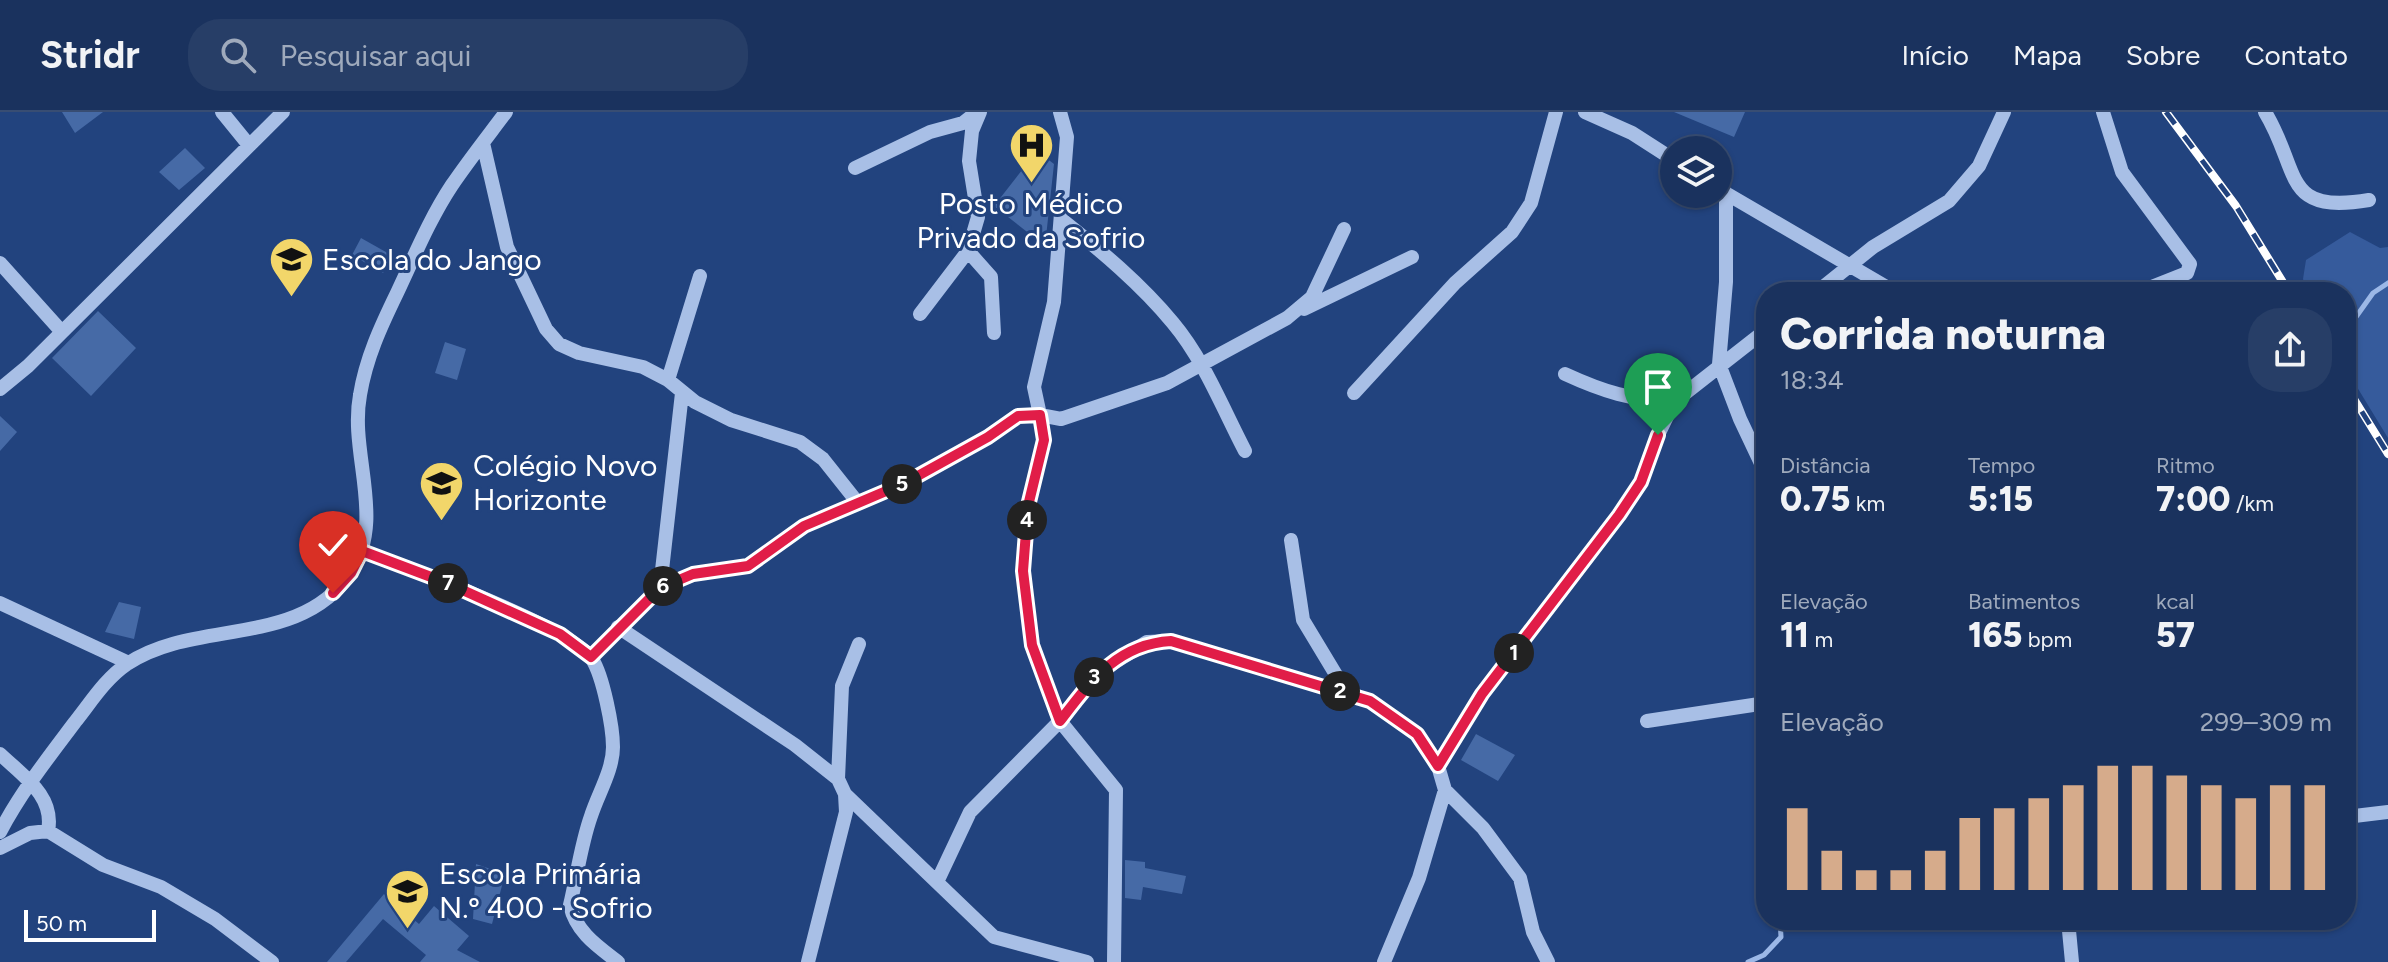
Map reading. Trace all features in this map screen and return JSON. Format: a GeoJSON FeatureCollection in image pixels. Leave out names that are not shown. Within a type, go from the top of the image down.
{"type":"FeatureCollection","features":[{"type":"Feature","properties":{"kind":"street"},"geometry":{"type":"LineString","coordinates":[[222,112],[248,144]]}},
{"type":"Feature","properties":{"kind":"street"},"geometry":{"type":"LineString","coordinates":[[0,389],[62,332],[283,112]]}},
{"type":"Feature","properties":{"kind":"street"},"geometry":{"type":"LineString","coordinates":[[0,832],[29,782],[106,682],[129,663],[179,643],[262,627],[302,615],[333,593],[351,573],[362,551],[367,520],[357,419],[367,359],[451,186],[506,112]]}},
{"type":"Feature","properties":{"kind":"street"},"geometry":{"type":"LineString","coordinates":[[855,168],[930,132],[963,123],[978,112]]}},
{"type":"Feature","properties":{"kind":"street"},"geometry":{"type":"LineString","coordinates":[[920,314],[968,251],[978,217],[969,161],[972,131],[978,112]]}},
{"type":"Feature","properties":{"kind":"street"},"geometry":{"type":"LineString","coordinates":[[1060,112],[1067,137],[1054,302],[1034,387],[1044,440],[1028,506],[1023,571],[1032,645],[1060,721],[1116,790],[1114,962]]}},
{"type":"Feature","properties":{"kind":"street"},"geometry":{"type":"LineString","coordinates":[[1354,393],[1455,283],[1512,232],[1531,203],[1556,112]]}},
{"type":"Feature","properties":{"kind":"street"},"geometry":{"type":"LineString","coordinates":[[1585,112],[1632,133],[1660,151]]}},
{"type":"Feature","properties":{"kind":"street"},"geometry":{"type":"LineString","coordinates":[[1831,282],[1873,247],[1949,201],[1979,166],[2004,112]]}},
{"type":"Feature","properties":{"kind":"street"},"geometry":{"type":"LineString","coordinates":[[2103,112],[2122,172],[2190,264],[2187,273],[2164,282]]}},
{"type":"Feature","properties":{"kind":"street"},"geometry":{"type":"LineString","coordinates":[[2265,112],[2304,194],[2323,204],[2369,200]]}},
{"type":"Feature","properties":{"kind":"street"},"geometry":{"type":"LineString","coordinates":[[483,143],[507,247],[546,329],[559,344],[579,353],[643,367],[731,420],[800,442],[823,459],[858,503]]}},
{"type":"Feature","properties":{"kind":"street"},"geometry":{"type":"LineString","coordinates":[[1732,197],[1877,282]]}},
{"type":"Feature","properties":{"kind":"street"},"geometry":{"type":"LineString","coordinates":[[1723,208],[1726,282],[1719,364],[1756,453]]}},
{"type":"Feature","properties":{"kind":"street"},"geometry":{"type":"LineString","coordinates":[[1061,219],[1100,250],[1174,323],[1200,363],[1245,451]]}},
{"type":"Feature","properties":{"kind":"street"},"geometry":{"type":"LineString","coordinates":[[1287,318],[1312,297],[1344,229]]}},
{"type":"Feature","properties":{"kind":"street"},"geometry":{"type":"LineString","coordinates":[[968,251],[991,277],[994,333]]}},
{"type":"Feature","properties":{"kind":"street"},"geometry":{"type":"LineString","coordinates":[[591,657],[660,588],[693,574],[748,566],[804,526],[905,483],[988,437],[1018,416],[1040,415],[1061,419],[1167,383],[1287,318],[1412,257]]}},
{"type":"Feature","properties":{"kind":"street"},"geometry":{"type":"LineString","coordinates":[[0,263],[62,332]]}},
{"type":"Feature","properties":{"kind":"street"},"geometry":{"type":"LineString","coordinates":[[668,380],[700,276]]}},
{"type":"Feature","properties":{"kind":"street"},"geometry":{"type":"LineString","coordinates":[[1438,766],[1482,694],[1641,482],[1674,402],[1756,337]]}},
{"type":"Feature","properties":{"kind":"street"},"geometry":{"type":"LineString","coordinates":[[1565,374],[1604,392],[1643,401],[1674,402]]}},
{"type":"Feature","properties":{"kind":"street"},"geometry":{"type":"LineString","coordinates":[[660,588],[682,393]]}},
{"type":"Feature","properties":{"kind":"street"},"geometry":{"type":"LineString","coordinates":[[1291,540],[1303,620],[1347,693]]}},
{"type":"Feature","properties":{"kind":"street"},"geometry":{"type":"LineString","coordinates":[[362,551],[447,583],[560,634],[591,657],[600,677],[613,746],[610,764],[590,819],[570,905],[581,932],[618,962]]}},
{"type":"Feature","properties":{"kind":"street"},"geometry":{"type":"LineString","coordinates":[[0,603],[129,663]]}},
{"type":"Feature","properties":{"kind":"street"},"geometry":{"type":"LineString","coordinates":[[618,627],[795,745],[838,779],[845,794],[994,937],[1087,962]]}},
{"type":"Feature","properties":{"kind":"street"},"geometry":{"type":"LineString","coordinates":[[937,882],[970,812],[1060,721],[1096,674],[1147,642],[1171,641],[1370,701],[1417,734],[1438,766],[1445,790],[1483,828],[1520,878],[1533,932],[1548,962]]}},
{"type":"Feature","properties":{"kind":"street"},"geometry":{"type":"LineString","coordinates":[[838,779],[842,686],[859,644]]}},
{"type":"Feature","properties":{"kind":"street"},"geometry":{"type":"LineString","coordinates":[[1647,721],[1756,705]]}},
{"type":"Feature","properties":{"kind":"street"},"geometry":{"type":"LineString","coordinates":[[0,754],[46,801],[51,816],[48,831]]}},
{"type":"Feature","properties":{"kind":"street"},"geometry":{"type":"LineString","coordinates":[[1384,962],[1419,878],[1445,790]]}},
{"type":"Feature","properties":{"kind":"street"},"geometry":{"type":"LineString","coordinates":[[808,962],[846,812],[845,794]]}},
{"type":"Feature","properties":{"kind":"street"},"geometry":{"type":"LineString","coordinates":[[2356,816],[2388,812]]}},
{"type":"Feature","properties":{"kind":"street"},"geometry":{"type":"LineString","coordinates":[[0,848],[30,833],[48,831],[103,865],[161,887],[215,919],[265,960]]}},
{"type":"Feature","properties":{"kind":"street"},"geometry":{"type":"LineString","coordinates":[[2069,930],[2072,962]]}},
{"type":"Feature","properties":{"kind":"shaded area"},"geometry":{"type":"Polygon","coordinates":[[[2350,232],[2380,248],[2388,247],[2388,438],[2356,385],[2356,282],[2304,282],[2306,260],[2350,232]]]}},
{"type":"Feature","properties":{"kind":"building"},"geometry":{"type":"Polygon","coordinates":[[[62,112],[103,112],[75,133],[62,112]]]}},
{"type":"Feature","properties":{"kind":"building"},"geometry":{"type":"Polygon","coordinates":[[[1674,112],[1745,112],[1734,137],[1674,112]]]}},
{"type":"Feature","properties":{"kind":"building"},"geometry":{"type":"Polygon","coordinates":[[[185,148],[205,168],[179,190],[159,172],[185,148]]]}},
{"type":"Feature","properties":{"kind":"building","name":"Posto Médico Privado da Sofrio"},"geometry":{"type":"Polygon","coordinates":[[[1037,151],[1054,164],[1045,246],[994,206],[1037,151]]]}},
{"type":"Feature","properties":{"kind":"building"},"geometry":{"type":"Polygon","coordinates":[[[361,238],[393,256],[383,273],[352,255],[361,238]]]}},
{"type":"Feature","properties":{"kind":"building"},"geometry":{"type":"Polygon","coordinates":[[[98,311],[136,348],[91,396],[52,358],[98,311]]]}},
{"type":"Feature","properties":{"kind":"building"},"geometry":{"type":"Polygon","coordinates":[[[445,342],[466,349],[457,380],[435,373],[445,342]]]}},
{"type":"Feature","properties":{"kind":"building"},"geometry":{"type":"Polygon","coordinates":[[[0,416],[17,432],[0,451],[0,416]]]}},
{"type":"Feature","properties":{"kind":"building"},"geometry":{"type":"Polygon","coordinates":[[[119,602],[141,607],[134,639],[105,632],[119,602]]]}},
{"type":"Feature","properties":{"kind":"building"},"geometry":{"type":"Polygon","coordinates":[[[1476,734],[1515,755],[1498,781],[1461,760],[1476,734]]]}},
{"type":"Feature","properties":{"kind":"building"},"geometry":{"type":"Polygon","coordinates":[[[1125,860],[1145,862],[1145,868],[1186,876],[1182,894],[1143,887],[1141,900],[1125,898],[1125,860]]]}},
{"type":"Feature","properties":{"kind":"building"},"geometry":{"type":"Polygon","coordinates":[[[476,864],[505,874],[492,924],[473,919],[476,864]]]}},
{"type":"Feature","properties":{"kind":"building","name":"Escola Primária N.º 400 - Sofrio"},"geometry":{"type":"Polygon","coordinates":[[[384,894],[419,924],[434,906],[469,936],[457,950],[480,962],[420,962],[426,955],[383,919],[346,962],[327,962],[384,894]]]}},
{"type":"Feature","properties":{"kind":"waterway"},"geometry":{"type":"LineString","coordinates":[[2356,317],[2373,293],[2388,283]]}},
{"type":"Feature","properties":{"kind":"waterway"},"geometry":{"type":"LineString","coordinates":[[1748,962],[1764,955],[1781,937],[1781,930]]}},
{"type":"Feature","properties":{"kind":"railway"},"geometry":{"type":"LineString","coordinates":[[2166,112],[2236,206],[2283,282]]}},
{"type":"Feature","properties":{"kind":"railway"},"geometry":{"type":"LineString","coordinates":[[2356,402],[2388,454]]}},
{"type":"Feature","properties":{"kind":"place","name":"Posto Médico Privado da Sofrio"},"geometry":{"type":"Point","coordinates":[1031,185]}},
{"type":"Feature","properties":{"kind":"place","name":"Escola do Jango"},"geometry":{"type":"Point","coordinates":[291,299]}},
{"type":"Feature","properties":{"kind":"place","name":"Colégio Novo Horizonte"},"geometry":{"type":"Point","coordinates":[442,522]}},
{"type":"Feature","properties":{"kind":"place","name":"Escola Primária N.º 400 - Sofrio"},"geometry":{"type":"Point","coordinates":[408,930]}},
{"type":"Feature","properties":{"kind":"route"},"geometry":{"type":"LineString","coordinates":[[333,593],[351,573],[362,551],[447,583],[560,634],[591,657],[660,588],[693,574],[748,566],[804,526],[905,483],[988,437],[1018,416],[1040,415],[1044,440],[1028,506],[1023,571],[1032,645],[1060,721],[1096,674],[1147,642],[1171,641],[1370,701],[1417,734],[1438,766],[1482,694],[1553,604],[1641,482],[1658,435]]}}]}
